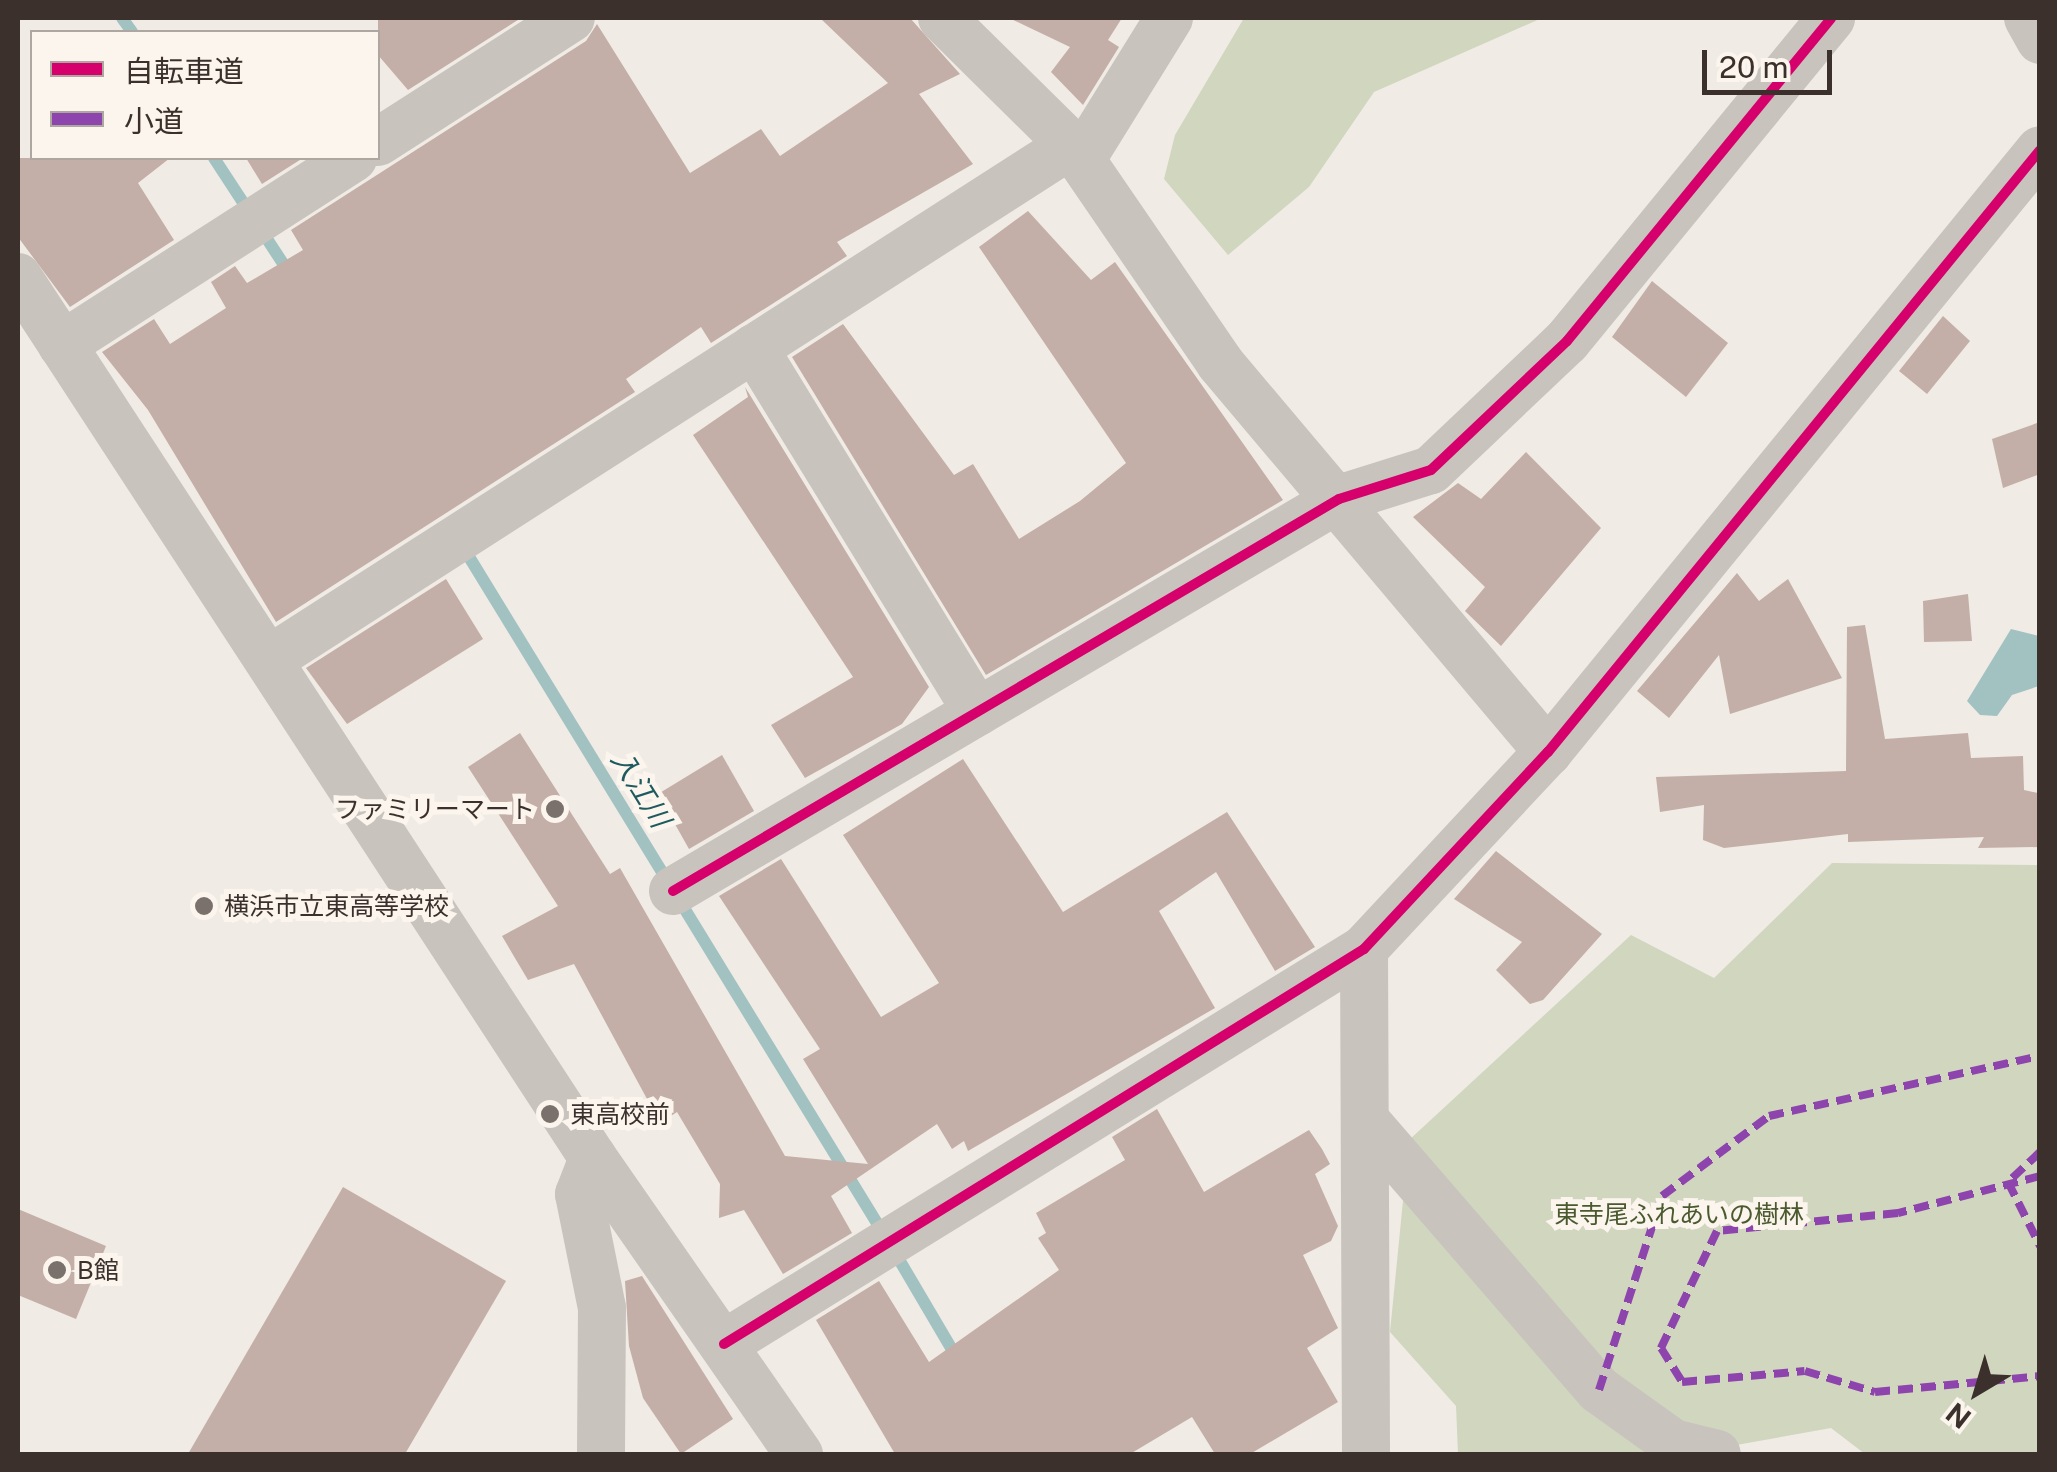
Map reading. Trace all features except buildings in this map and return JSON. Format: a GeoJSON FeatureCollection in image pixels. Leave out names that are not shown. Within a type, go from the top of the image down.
{"type":"FeatureCollection","features":[{"type":"Feature","properties":{"kind":"street"},"geometry":{"type":"LineString","coordinates":[[380,141],[571,18]]}},
{"type":"Feature","properties":{"kind":"street"},"geometry":{"type":"LineString","coordinates":[[942,18],[1076,152],[1220,363],[1339,499],[1548,752]]}},
{"type":"Feature","properties":{"kind":"street"},"geometry":{"type":"LineString","coordinates":[[270,659],[754,348],[1076,152],[1168,18]]}},
{"type":"Feature","properties":{"kind":"street"},"geometry":{"type":"LineString","coordinates":[[673,891],[1339,499],[1431,470],[1567,342],[1831,18]]}},
{"type":"Feature","properties":{"kind":"street"},"geometry":{"type":"LineString","coordinates":[[2028,18],[2040,40]]}},
{"type":"Feature","properties":{"kind":"street"},"geometry":{"type":"LineString","coordinates":[[724,1344],[1364,949],[1548,752],[2040,150]]}},
{"type":"Feature","properties":{"kind":"street"},"geometry":{"type":"LineString","coordinates":[[62,345],[350,160]]}},
{"type":"Feature","properties":{"kind":"street"},"geometry":{"type":"LineString","coordinates":[[18,277],[593,1158],[799,1454]]}},
{"type":"Feature","properties":{"kind":"street"},"geometry":{"type":"LineString","coordinates":[[754,348],[977,712]]}},
{"type":"Feature","properties":{"kind":"street"},"geometry":{"type":"LineString","coordinates":[[1364,949],[1366,1454]]}},
{"type":"Feature","properties":{"kind":"street"},"geometry":{"type":"LineString","coordinates":[[1365,1120],[1599,1390],[1673,1443],[1718,1454]]}},
{"type":"Feature","properties":{"kind":"street"},"geometry":{"type":"LineString","coordinates":[[593,1158],[579,1194],[602,1308],[601,1454]]}},
{"type":"Feature","properties":{"kind":"green space"},"geometry":{"type":"Polygon","coordinates":[[[1244,18],[1542,18],[1374,92],[1309,187],[1228,255],[1164,179],[1175,135],[1244,18]]]}},
{"type":"Feature","properties":{"kind":"green space","name":"東寺尾ふれあいの樹林"},"geometry":{"type":"Polygon","coordinates":[[[1832,863],[2039,865],[2039,1453],[1865,1454],[1831,1428],[1686,1454],[1458,1454],[1456,1406],[1390,1332],[1409,1140],[1631,935],[1714,978],[1832,863]]]}},
{"type":"Feature","properties":{"kind":"water"},"geometry":{"type":"Polygon","coordinates":[[[2011,629],[2039,636],[2039,686],[2012,695],[1997,716],[1980,715],[1967,701],[2011,629]]]}},
{"type":"Feature","properties":{"kind":"waterway","name":"入江川"},"geometry":{"type":"LineString","coordinates":[[122,18],[131,30]]}},
{"type":"Feature","properties":{"kind":"waterway","name":"入江川"},"geometry":{"type":"LineString","coordinates":[[215,160],[292,277]]}},
{"type":"Feature","properties":{"kind":"waterway","name":"入江川"},"geometry":{"type":"LineString","coordinates":[[463,547],[883,1233]]}},
{"type":"Feature","properties":{"kind":"waterway","name":"入江川"},"geometry":{"type":"LineString","coordinates":[[894,1251],[957,1358]]}},
{"type":"Feature","properties":{"kind":"marked path"},"geometry":{"type":"LineString","coordinates":[[1599,1390],[1662,1196],[1769,1116],[2040,1056]]}},
{"type":"Feature","properties":{"kind":"marked path"},"geometry":{"type":"LineString","coordinates":[[2040,1152],[2008,1182],[2040,1246]]}},
{"type":"Feature","properties":{"kind":"marked path"},"geometry":{"type":"LineString","coordinates":[[2040,1176],[1898,1213],[1717,1231],[1661,1348],[1682,1382],[1805,1371],[1875,1392],[2040,1376]]}},
{"type":"Feature","properties":{"kind":"cycle path"},"geometry":{"type":"LineString","coordinates":[[673,891],[1339,499],[1431,470],[1567,341],[1831,18]]}},
{"type":"Feature","properties":{"kind":"cycle path"},"geometry":{"type":"LineString","coordinates":[[724,1344],[1364,949],[1548,752],[2040,150]]}},
{"type":"Feature","properties":{"kind":"place","name":"ファミリーマート"},"geometry":{"type":"Point","coordinates":[555,809]}},
{"type":"Feature","properties":{"kind":"place","name":"横浜市立東高等学校"},"geometry":{"type":"Point","coordinates":[204,906]}},
{"type":"Feature","properties":{"kind":"place","name":"東高校前"},"geometry":{"type":"Point","coordinates":[550,1114]}},
{"type":"Feature","properties":{"kind":"place","name":"B館"},"geometry":{"type":"Point","coordinates":[57,1270]}}]}
